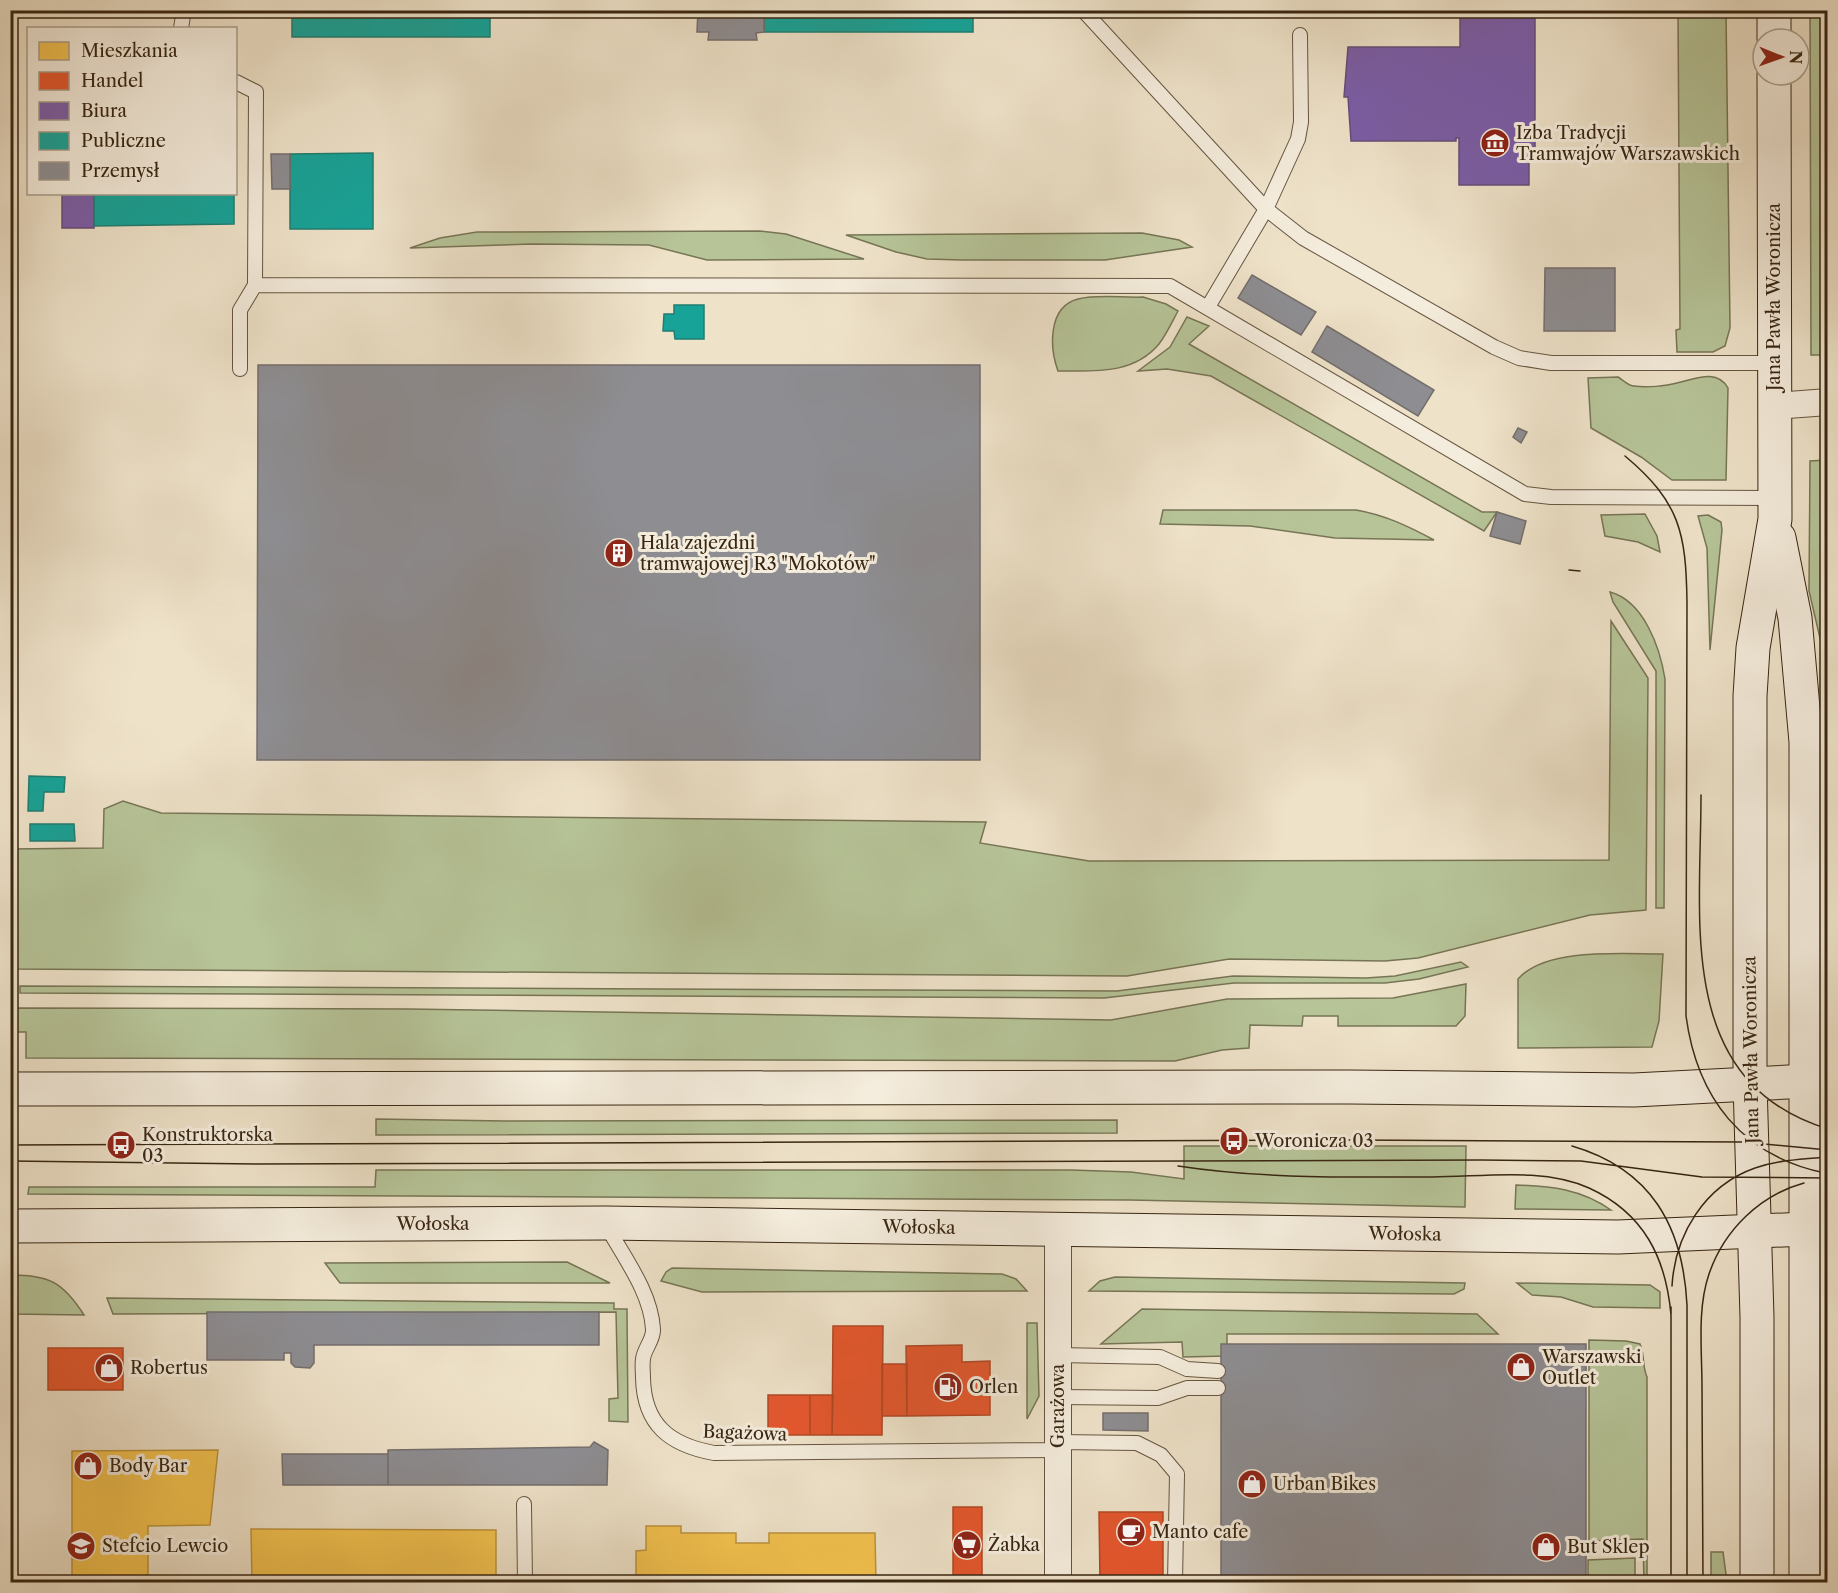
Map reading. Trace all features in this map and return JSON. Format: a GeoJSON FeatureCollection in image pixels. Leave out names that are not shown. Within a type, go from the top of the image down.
{"type":"FeatureCollection","features":[{"type":"Feature","properties":{"kind":"main road"},"geometry":{"type":"LineString","coordinates":[[1774,10],[1774,27]]}},
{"type":"Feature","properties":{"kind":"main road","name":"Jana Pawła Woronicza"},"geometry":{"type":"LineString","coordinates":[[1757,1582],[1754,1232],[1750,1084],[1751,672],[1775,508],[1774,87]]}},
{"type":"Feature","properties":{"kind":"main road","name":"Jana Pawła Woronicza"},"geometry":{"type":"LineString","coordinates":[[1775,508],[1796,618],[1804,713],[1805,956],[1816,1081],[1816,1228],[1805,1401],[1806,1582]]}},
{"type":"Feature","properties":{"kind":"main road"},"geometry":{"type":"LineString","coordinates":[[1805,956],[1810,976],[1827,1005]]}},
{"type":"Feature","properties":{"kind":"main road"},"geometry":{"type":"LineString","coordinates":[[10,1089],[1349,1087],[1634,1090],[1816,1081]]}},
{"type":"Feature","properties":{"kind":"main road","name":"Wołoska"},"geometry":{"type":"LineString","coordinates":[[10,1226],[605,1223],[1519,1237],[1618,1237],[1816,1228]]}},
{"type":"Feature","properties":{"kind":"main road"},"geometry":{"type":"LineString","coordinates":[[1805,1401],[1820,1331],[1827,1312]]}},
{"type":"Feature","properties":{"kind":"street"},"geometry":{"type":"LineString","coordinates":[[1775,406],[1827,402]]}},
{"type":"Feature","properties":{"kind":"street","name":"Garażowa"},"geometry":{"type":"LineString","coordinates":[[1058,1229],[1058,1582]]}},
{"type":"Feature","properties":{"kind":"lane"},"geometry":{"type":"LineString","coordinates":[[181,27],[184,10]]}},
{"type":"Feature","properties":{"kind":"lane"},"geometry":{"type":"LineString","coordinates":[[1083,10],[1266,209],[1302,238],[1494,347],[1518,358],[1551,363],[1774,363]]}},
{"type":"Feature","properties":{"kind":"lane"},"geometry":{"type":"LineString","coordinates":[[1208,307],[1266,209],[1298,139],[1301,122],[1300,34]]}},
{"type":"Feature","properties":{"kind":"lane"},"geometry":{"type":"LineString","coordinates":[[237,82],[256,92],[255,285],[240,310],[240,369]]}},
{"type":"Feature","properties":{"kind":"lane"},"geometry":{"type":"LineString","coordinates":[[255,285],[1170,286],[1525,494],[1775,508]]}},
{"type":"Feature","properties":{"kind":"lane","name":"Bagażowa"},"geometry":{"type":"LineString","coordinates":[[605,1223],[646,1299],[654,1331],[642,1359],[644,1398],[653,1419],[669,1438],[692,1449],[714,1453],[1137,1443],[1161,1455],[1177,1474],[1175,1582]]}},
{"type":"Feature","properties":{"kind":"lane"},"geometry":{"type":"LineString","coordinates":[[1058,1355],[1160,1357],[1187,1369],[1218,1371]]}},
{"type":"Feature","properties":{"kind":"lane"},"geometry":{"type":"LineString","coordinates":[[1059,1397],[1158,1398],[1187,1388],[1218,1388]]}},
{"type":"Feature","properties":{"kind":"lane"},"geometry":{"type":"LineString","coordinates":[[524,1504],[525,1582]]}},
{"type":"Feature","properties":{"kind":"green space"},"geometry":{"type":"Polygon","coordinates":[[[1678,11],[1726,11],[1730,328],[1725,346],[1713,352],[1677,352],[1676,330],[1680,329],[1678,11]]]}},
{"type":"Feature","properties":{"kind":"green space"},"geometry":{"type":"Polygon","coordinates":[[[1810,11],[1827,11],[1827,355],[1811,355],[1810,11]]]}},
{"type":"Feature","properties":{"kind":"green space"},"geometry":{"type":"Polygon","coordinates":[[[760,231],[786,234],[864,259],[707,260],[649,245],[532,244],[410,248],[440,238],[477,232],[760,231]]]}},
{"type":"Feature","properties":{"kind":"green space"},"geometry":{"type":"Polygon","coordinates":[[[1142,233],[1179,240],[1192,247],[1105,260],[927,259],[896,252],[846,235],[1142,233]]]}},
{"type":"Feature","properties":{"kind":"green space"},"geometry":{"type":"Polygon","coordinates":[[[1094,297],[1143,297],[1166,304],[1178,311],[1162,340],[1149,354],[1125,366],[1112,369],[1058,371],[1053,352],[1053,330],[1056,319],[1068,303],[1094,297]]]}},
{"type":"Feature","properties":{"kind":"green space"},"geometry":{"type":"Polygon","coordinates":[[[1187,317],[1209,326],[1189,344],[1482,512],[1497,512],[1484,531],[1211,376],[1167,369],[1138,371],[1170,347],[1187,317]]]}},
{"type":"Feature","properties":{"kind":"green space"},"geometry":{"type":"Polygon","coordinates":[[[1618,377],[1630,385],[1639,387],[1667,385],[1705,377],[1718,378],[1723,382],[1728,388],[1726,480],[1672,480],[1641,457],[1591,428],[1588,378],[1618,377]]]}},
{"type":"Feature","properties":{"kind":"green space"},"geometry":{"type":"Polygon","coordinates":[[[1828,460],[1827,668],[1809,591],[1810,461],[1828,460]]]}},
{"type":"Feature","properties":{"kind":"green space"},"geometry":{"type":"Polygon","coordinates":[[[1163,510],[1356,510],[1396,522],[1434,540],[1335,538],[1250,526],[1160,524],[1163,510]]]}},
{"type":"Feature","properties":{"kind":"green space"},"geometry":{"type":"Polygon","coordinates":[[[1645,514],[1657,536],[1660,552],[1638,542],[1605,536],[1601,515],[1645,514]]]}},
{"type":"Feature","properties":{"kind":"green space"},"geometry":{"type":"Polygon","coordinates":[[[1708,515],[1721,522],[1722,530],[1710,650],[1707,548],[1698,516],[1708,515]]]}},
{"type":"Feature","properties":{"kind":"green space"},"geometry":{"type":"Polygon","coordinates":[[[1610,592],[1622,597],[1641,615],[1654,640],[1665,679],[1664,908],[1656,908],[1656,671],[1613,602],[1610,592]]]}},
{"type":"Feature","properties":{"kind":"green space"},"geometry":{"type":"Polygon","coordinates":[[[1611,621],[1648,678],[1646,910],[1590,915],[1418,958],[1385,961],[1229,959],[1127,976],[11,969],[11,849],[103,848],[104,809],[123,801],[161,813],[986,822],[980,843],[1089,861],[1609,860],[1611,621]]]}},
{"type":"Feature","properties":{"kind":"green space"},"geometry":{"type":"Polygon","coordinates":[[[1586,954],[1663,954],[1659,1021],[1652,1047],[1518,1048],[1518,979],[1531,969],[1547,962],[1586,954]]]}},
{"type":"Feature","properties":{"kind":"green space"},"geometry":{"type":"Polygon","coordinates":[[[1461,962],[1468,967],[1419,979],[1385,983],[1234,983],[1104,998],[20,993],[20,986],[1117,991],[1233,976],[1366,978],[1395,976],[1461,962]]]}},
{"type":"Feature","properties":{"kind":"green space"},"geometry":{"type":"Polygon","coordinates":[[[1466,984],[1465,1016],[1456,1026],[1338,1026],[1338,1016],[1303,1016],[1302,1026],[1250,1025],[1249,1048],[1222,1050],[1175,1061],[26,1058],[26,1032],[14,1032],[15,1010],[18,1008],[408,1009],[1111,1020],[1227,999],[1393,998],[1466,984]]]}},
{"type":"Feature","properties":{"kind":"green space"},"geometry":{"type":"Polygon","coordinates":[[[376,1119],[505,1121],[1117,1120],[1117,1133],[376,1135],[376,1119]]]}},
{"type":"Feature","properties":{"kind":"green space"},"geometry":{"type":"Polygon","coordinates":[[[1184,1146],[1466,1146],[1465,1207],[1130,1200],[28,1194],[29,1187],[375,1187],[376,1170],[1071,1170],[1131,1172],[1184,1179],[1184,1146]]]}},
{"type":"Feature","properties":{"kind":"green space"},"geometry":{"type":"Polygon","coordinates":[[[1516,1185],[1541,1186],[1577,1193],[1611,1210],[1515,1209],[1516,1185]]]}},
{"type":"Feature","properties":{"kind":"green space"},"geometry":{"type":"Polygon","coordinates":[[[567,1262],[610,1283],[340,1283],[325,1263],[567,1262]]]}},
{"type":"Feature","properties":{"kind":"green space"},"geometry":{"type":"Polygon","coordinates":[[[672,1268],[1002,1274],[1016,1279],[1027,1291],[702,1292],[661,1281],[666,1272],[672,1268]]]}},
{"type":"Feature","properties":{"kind":"green space"},"geometry":{"type":"Polygon","coordinates":[[[11,1275],[35,1277],[54,1283],[69,1295],[84,1315],[11,1314],[11,1275]]]}},
{"type":"Feature","properties":{"kind":"green space"},"geometry":{"type":"Polygon","coordinates":[[[1115,1277],[1465,1283],[1464,1289],[1454,1294],[1089,1291],[1100,1281],[1115,1277]]]}},
{"type":"Feature","properties":{"kind":"green space"},"geometry":{"type":"Polygon","coordinates":[[[1517,1283],[1650,1285],[1660,1292],[1660,1308],[1593,1307],[1561,1297],[1532,1295],[1517,1283]]]}},
{"type":"Feature","properties":{"kind":"green space"},"geometry":{"type":"Polygon","coordinates":[[[107,1298],[614,1303],[614,1309],[627,1309],[628,1422],[609,1421],[609,1399],[618,1398],[616,1312],[113,1314],[107,1298]]]}},
{"type":"Feature","properties":{"kind":"green space"},"geometry":{"type":"Polygon","coordinates":[[[1142,1309],[1477,1314],[1498,1334],[1227,1334],[1227,1356],[1183,1357],[1182,1342],[1101,1344],[1142,1309]]]}},
{"type":"Feature","properties":{"kind":"green space"},"geometry":{"type":"Polygon","coordinates":[[[1027,1323],[1037,1323],[1039,1396],[1027,1419],[1027,1323]]]}},
{"type":"Feature","properties":{"kind":"green space"},"geometry":{"type":"Polygon","coordinates":[[[1589,1340],[1626,1341],[1640,1344],[1642,1348],[1647,1377],[1647,1582],[1644,1582],[1643,1539],[1589,1541],[1589,1340]]]}},
{"type":"Feature","properties":{"kind":"green space"},"geometry":{"type":"Polygon","coordinates":[[[1711,1552],[1723,1552],[1727,1582],[1711,1582],[1711,1552]]]}},
{"type":"Feature","properties":{"kind":"green space"},"geometry":{"type":"Polygon","coordinates":[[[1635,1558],[1635,1582],[1588,1582],[1588,1560],[1635,1558]]]}},
{"type":"Feature","properties":{"kind":"building: Mieszkania"},"geometry":{"type":"Polygon","coordinates":[[[218,1450],[210,1525],[148,1526],[148,1582],[72,1582],[72,1451],[218,1450]]]}},
{"type":"Feature","properties":{"kind":"building: Mieszkania"},"geometry":{"type":"Polygon","coordinates":[[[646,1526],[681,1526],[681,1533],[736,1533],[736,1543],[769,1543],[769,1533],[875,1533],[876,1582],[636,1582],[636,1551],[646,1550],[646,1526]]]}},
{"type":"Feature","properties":{"kind":"building: Mieszkania"},"geometry":{"type":"Polygon","coordinates":[[[251,1529],[496,1530],[496,1582],[252,1582],[251,1529]]]}},
{"type":"Feature","properties":{"kind":"building: Handel"},"geometry":{"type":"Polygon","coordinates":[[[833,1326],[883,1326],[882,1435],[832,1435],[833,1326]]]}},
{"type":"Feature","properties":{"kind":"building: Handel","name":"Orlen"},"geometry":{"type":"Polygon","coordinates":[[[962,1345],[962,1362],[990,1361],[990,1415],[907,1416],[906,1346],[962,1345]]]}},
{"type":"Feature","properties":{"kind":"building: Handel"},"geometry":{"type":"Polygon","coordinates":[[[48,1348],[123,1348],[123,1390],[48,1390],[48,1348]]]}},
{"type":"Feature","properties":{"kind":"building: Handel"},"geometry":{"type":"Polygon","coordinates":[[[882,1364],[907,1364],[907,1416],[882,1416],[882,1364]]]}},
{"type":"Feature","properties":{"kind":"building: Handel"},"geometry":{"type":"Polygon","coordinates":[[[768,1395],[810,1395],[810,1435],[768,1435],[768,1395]]]}},
{"type":"Feature","properties":{"kind":"building: Handel"},"geometry":{"type":"Polygon","coordinates":[[[810,1395],[833,1395],[832,1435],[810,1435],[810,1395]]]}},
{"type":"Feature","properties":{"kind":"building: Handel","name":"Żabka"},"geometry":{"type":"Polygon","coordinates":[[[953,1507],[982,1507],[982,1582],[953,1582],[953,1507]]]}},
{"type":"Feature","properties":{"kind":"building: Handel","name":"Manto cafe"},"geometry":{"type":"Polygon","coordinates":[[[1099,1512],[1163,1512],[1163,1582],[1100,1582],[1099,1512]]]}},
{"type":"Feature","properties":{"kind":"building: Biura"},"geometry":{"type":"Polygon","coordinates":[[[1460,10],[1535,10],[1535,159],[1529,160],[1529,185],[1459,185],[1459,138],[1456,138],[1456,141],[1351,141],[1348,97],[1344,97],[1348,47],[1460,47],[1460,10]]]}},
{"type":"Feature","properties":{"kind":"building: Biura"},"geometry":{"type":"Polygon","coordinates":[[[62,195],[94,195],[94,228],[62,228],[62,195]]]}},
{"type":"Feature","properties":{"kind":"building: Publiczne"},"geometry":{"type":"Polygon","coordinates":[[[292,10],[490,10],[490,37],[292,37],[292,10]]]}},
{"type":"Feature","properties":{"kind":"building: Publiczne"},"geometry":{"type":"Polygon","coordinates":[[[764,10],[973,10],[973,32],[764,32],[764,10]]]}},
{"type":"Feature","properties":{"kind":"building: Publiczne"},"geometry":{"type":"Polygon","coordinates":[[[373,153],[373,229],[290,229],[290,154],[373,153]]]}},
{"type":"Feature","properties":{"kind":"building: Publiczne"},"geometry":{"type":"Polygon","coordinates":[[[94,195],[234,195],[234,224],[94,226],[94,195]]]}},
{"type":"Feature","properties":{"kind":"building: Publiczne"},"geometry":{"type":"Polygon","coordinates":[[[674,305],[704,305],[704,339],[675,339],[674,331],[663,331],[664,314],[674,314],[674,305]]]}},
{"type":"Feature","properties":{"kind":"building: Publiczne"},"geometry":{"type":"Polygon","coordinates":[[[29,776],[65,777],[64,792],[44,792],[43,811],[28,811],[29,776]]]}},
{"type":"Feature","properties":{"kind":"building: Publiczne"},"geometry":{"type":"Polygon","coordinates":[[[30,824],[74,824],[75,841],[30,841],[30,824]]]}},
{"type":"Feature","properties":{"kind":"building: Przemysł"},"geometry":{"type":"Polygon","coordinates":[[[698,10],[764,10],[764,32],[756,33],[757,40],[708,40],[709,32],[697,32],[698,10]]]}},
{"type":"Feature","properties":{"kind":"building: Przemysł"},"geometry":{"type":"Polygon","coordinates":[[[271,154],[290,154],[290,189],[272,189],[271,154]]]}},
{"type":"Feature","properties":{"kind":"building: Przemysł"},"geometry":{"type":"Polygon","coordinates":[[[1545,268],[1615,268],[1615,331],[1544,331],[1545,268]]]}},
{"type":"Feature","properties":{"kind":"building: Przemysł"},"geometry":{"type":"Polygon","coordinates":[[[1252,275],[1316,312],[1301,335],[1238,298],[1252,275]]]}},
{"type":"Feature","properties":{"kind":"building: Przemysł"},"geometry":{"type":"Polygon","coordinates":[[[1327,326],[1434,390],[1418,416],[1312,352],[1327,326]]]}},
{"type":"Feature","properties":{"kind":"building: Przemysł","name":"Hala zajezdni tramwajowej R3 \"Mokotów\""},"geometry":{"type":"Polygon","coordinates":[[[258,365],[980,365],[980,760],[257,760],[258,365]]]}},
{"type":"Feature","properties":{"kind":"building: Przemysł"},"geometry":{"type":"Polygon","coordinates":[[[1518,428],[1527,432],[1521,443],[1513,437],[1518,428]]]}},
{"type":"Feature","properties":{"kind":"building: Przemysł"},"geometry":{"type":"Polygon","coordinates":[[[1497,512],[1526,521],[1520,544],[1490,536],[1497,512]]]}},
{"type":"Feature","properties":{"kind":"building: Przemysł"},"geometry":{"type":"Polygon","coordinates":[[[207,1312],[599,1312],[599,1345],[314,1345],[314,1363],[310,1368],[295,1367],[291,1363],[291,1353],[284,1353],[284,1360],[207,1360],[207,1312]]]}},
{"type":"Feature","properties":{"kind":"building: Przemysł"},"geometry":{"type":"Polygon","coordinates":[[[1221,1344],[1586,1344],[1586,1582],[1221,1582],[1221,1344]]]}},
{"type":"Feature","properties":{"kind":"building: Przemysł"},"geometry":{"type":"Polygon","coordinates":[[[1103,1413],[1148,1413],[1148,1431],[1103,1430],[1103,1413]]]}},
{"type":"Feature","properties":{"kind":"building: Przemysł"},"geometry":{"type":"Polygon","coordinates":[[[594,1442],[608,1450],[607,1485],[388,1485],[388,1450],[590,1447],[594,1442]]]}},
{"type":"Feature","properties":{"kind":"building: Przemysł"},"geometry":{"type":"Polygon","coordinates":[[[282,1454],[388,1454],[388,1485],[283,1485],[282,1454]]]}},
{"type":"Feature","properties":{"kind":"tram line"},"geometry":{"type":"LineString","coordinates":[[1625,456],[1658,489],[1669,504],[1676,520],[1685,557],[1687,602],[1686,1016],[1692,1046],[1701,1073],[1728,1119],[1747,1137],[1770,1153],[1796,1165],[1825,1173]]}},
{"type":"Feature","properties":{"kind":"tram line"},"geometry":{"type":"LineString","coordinates":[[1569,570],[1580,571]]}},
{"type":"Feature","properties":{"kind":"tram line"},"geometry":{"type":"LineString","coordinates":[[1701,795],[1699,894],[1701,944],[1707,992],[1721,1036],[1744,1075],[1779,1106],[1828,1129]]}},
{"type":"Feature","properties":{"kind":"tram line"},"geometry":{"type":"LineString","coordinates":[[10,1145],[1351,1140],[1743,1142],[1828,1150]]}},
{"type":"Feature","properties":{"kind":"tram line"},"geometry":{"type":"LineString","coordinates":[[1572,1146],[1599,1156],[1623,1169],[1642,1186],[1658,1204],[1670,1226],[1678,1250],[1687,1305],[1687,1582]]}},
{"type":"Feature","properties":{"kind":"tram line"},"geometry":{"type":"LineString","coordinates":[[1672,1286],[1674,1267],[1686,1231],[1707,1200],[1721,1187],[1737,1176],[1764,1165],[1828,1157]]}},
{"type":"Feature","properties":{"kind":"tram line"},"geometry":{"type":"LineString","coordinates":[[10,1161],[256,1164],[1481,1160],[1581,1161],[1702,1177],[1828,1178]]}},
{"type":"Feature","properties":{"kind":"tram line"},"geometry":{"type":"LineString","coordinates":[[1178,1166],[1273,1175],[1337,1177],[1532,1175],[1571,1181],[1608,1198],[1638,1224],[1649,1240],[1664,1275],[1671,1315]]}},
{"type":"Feature","properties":{"kind":"tram line"},"geometry":{"type":"LineString","coordinates":[[1703,1582],[1701,1330],[1705,1287],[1716,1258],[1734,1229],[1759,1205],[1773,1196],[1804,1183]]}},
{"type":"Feature","properties":{"kind":"tram line"},"geometry":{"type":"LineString","coordinates":[[1671,1307],[1671,1582]]}},
{"type":"Feature","properties":{"kind":"place","name":"Izba Tradycji Tramwajów Warszawskich"},"geometry":{"type":"Point","coordinates":[1495,143]}},
{"type":"Feature","properties":{"kind":"place","name":"Hala zajezdni tramwajowej R3 \"Mokotów\""},"geometry":{"type":"Point","coordinates":[619,553]}},
{"type":"Feature","properties":{"kind":"place","name":"Woronicza 03"},"geometry":{"type":"Point","coordinates":[1234,1141]}},
{"type":"Feature","properties":{"kind":"place","name":"Konstruktorska 03"},"geometry":{"type":"Point","coordinates":[121,1145]}},
{"type":"Feature","properties":{"kind":"place","name":"Warszawski Outlet"},"geometry":{"type":"Point","coordinates":[1521,1367]}},
{"type":"Feature","properties":{"kind":"place","name":"Robertus"},"geometry":{"type":"Point","coordinates":[109,1368]}},
{"type":"Feature","properties":{"kind":"place","name":"Orlen"},"geometry":{"type":"Point","coordinates":[948,1387]}},
{"type":"Feature","properties":{"kind":"place","name":"Body Bar"},"geometry":{"type":"Point","coordinates":[88,1466]}},
{"type":"Feature","properties":{"kind":"place","name":"Urban Bikes"},"geometry":{"type":"Point","coordinates":[1252,1484]}},
{"type":"Feature","properties":{"kind":"place","name":"Manto cafe"},"geometry":{"type":"Point","coordinates":[1131,1532]}},
{"type":"Feature","properties":{"kind":"place","name":"Żabka"},"geometry":{"type":"Point","coordinates":[967,1545]}},
{"type":"Feature","properties":{"kind":"place","name":"Stefcio Lewcio"},"geometry":{"type":"Point","coordinates":[81,1546]}},
{"type":"Feature","properties":{"kind":"place","name":"But Sklep"},"geometry":{"type":"Point","coordinates":[1546,1547]}}]}
